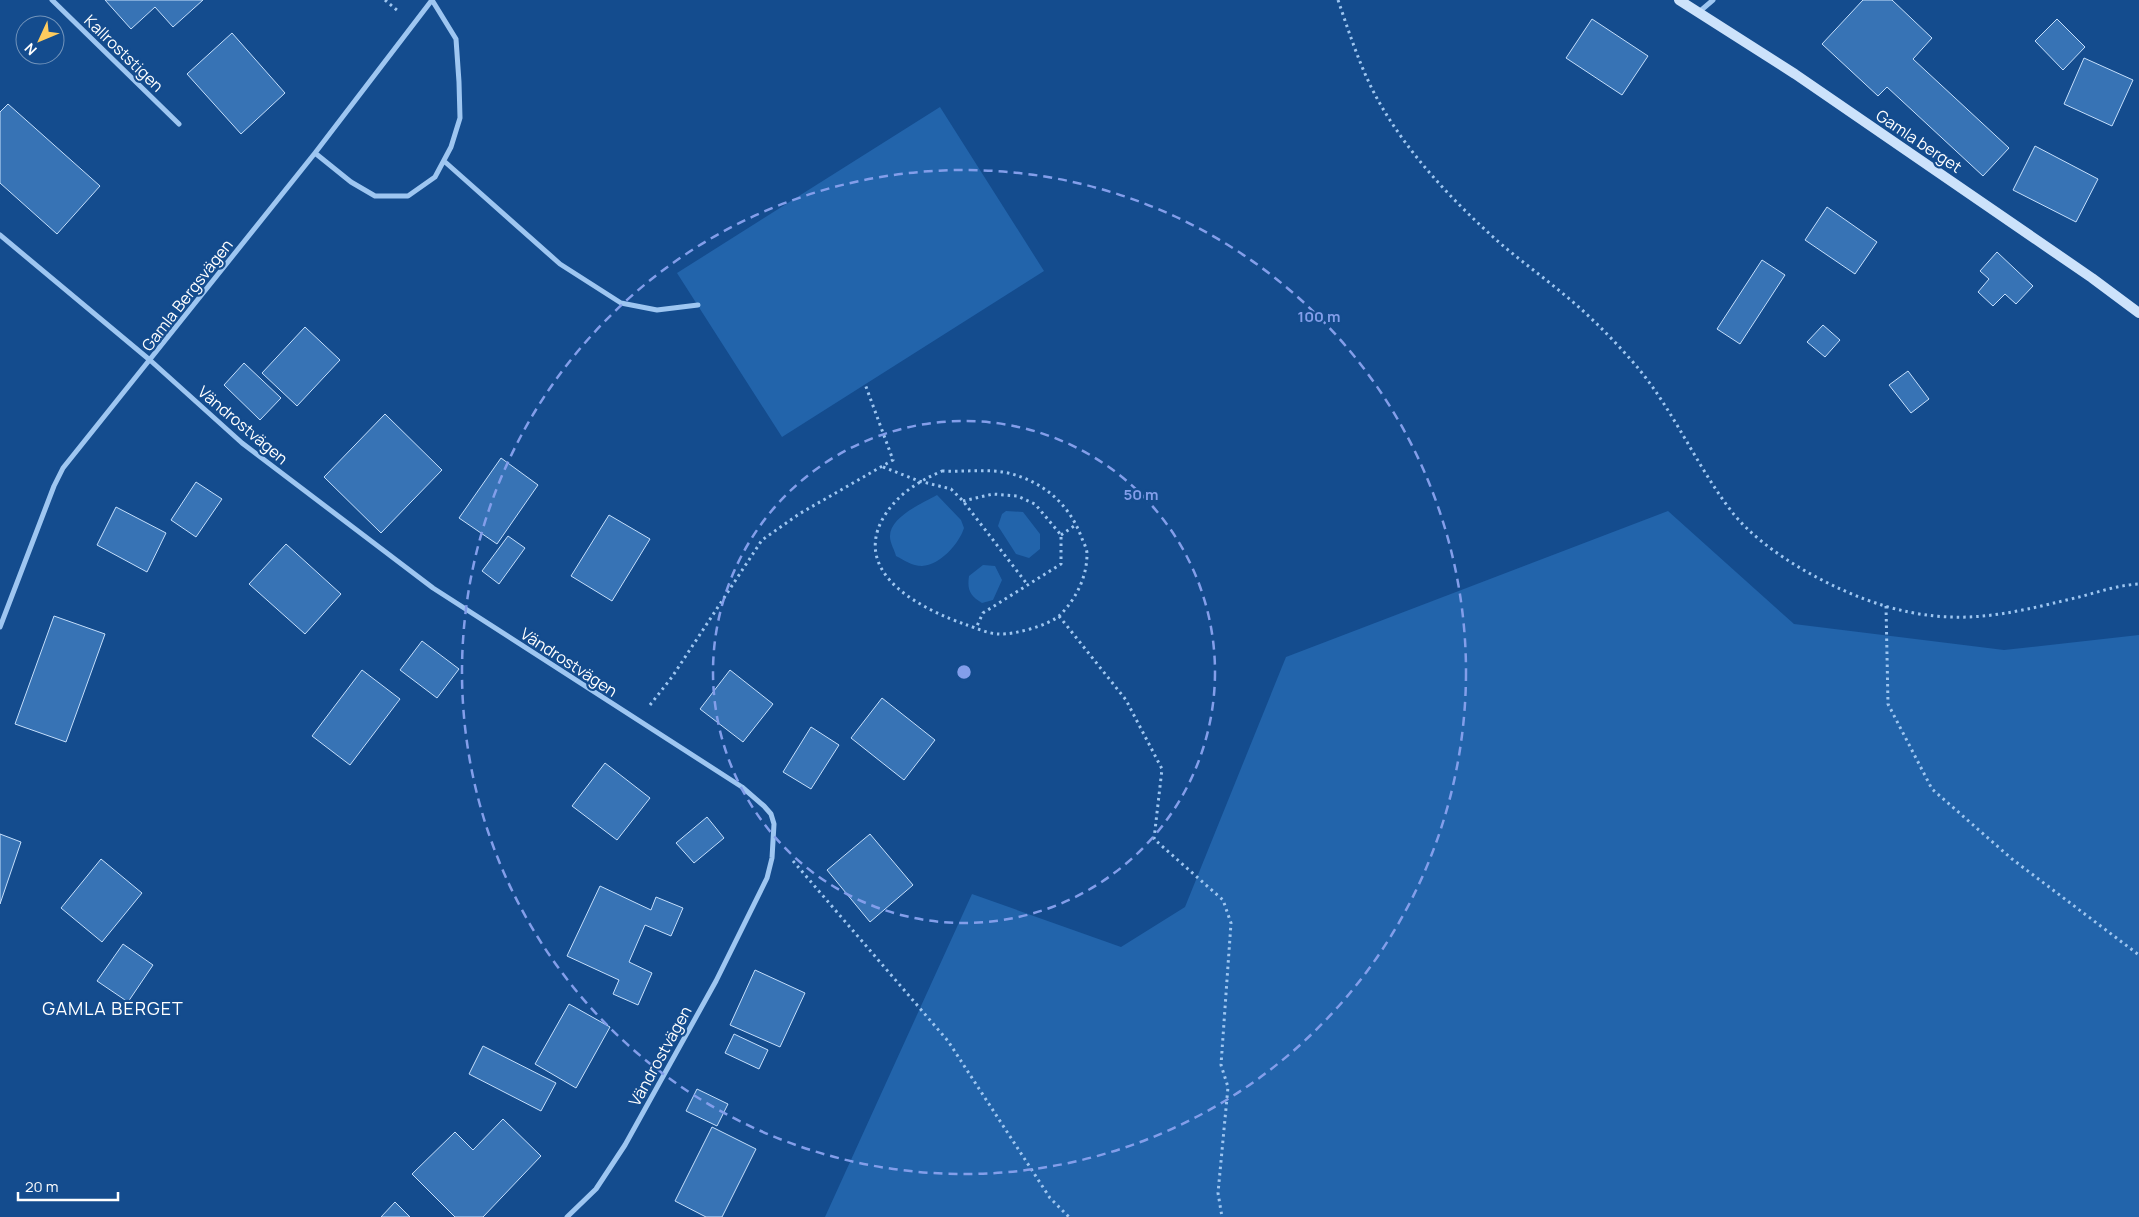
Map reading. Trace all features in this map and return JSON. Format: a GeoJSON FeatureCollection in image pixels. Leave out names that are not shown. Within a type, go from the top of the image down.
{"type":"FeatureCollection","features":[{"type":"Feature","properties":{"kind":"main road","name":"Gamla berget"},"geometry":{"type":"LineString","coordinates":[[1679,0],[1795,74],[2084,272],[2139,313]]}},
{"type":"Feature","properties":{"kind":"street","name":"Kallroststigen"},"geometry":{"type":"LineString","coordinates":[[52,0],[180,124]]}},
{"type":"Feature","properties":{"kind":"street"},"geometry":{"type":"LineString","coordinates":[[315,153],[351,182],[375,196],[408,196],[435,178],[452,147],[460,118],[456,39],[432,0]]}},
{"type":"Feature","properties":{"kind":"street","name":"Gamla Bergsvägen"},"geometry":{"type":"LineString","coordinates":[[0,627],[54,486],[63,468],[102,418],[151,361],[315,153],[432,0]]}},
{"type":"Feature","properties":{"kind":"street"},"geometry":{"type":"LineString","coordinates":[[1698,12],[1714,0]]}},
{"type":"Feature","properties":{"kind":"street"},"geometry":{"type":"LineString","coordinates":[[444,161],[560,264],[621,303],[657,310],[698,305]]}},
{"type":"Feature","properties":{"kind":"street","name":"Vändrostvägen"},"geometry":{"type":"LineString","coordinates":[[0,235],[151,361],[242,443],[433,588],[742,787],[771,814],[775,839],[767,878],[716,981],[625,1145],[596,1189],[567,1217]]}},
{"type":"Feature","properties":{"kind":"path"},"geometry":{"type":"LineString","coordinates":[[1338,0],[1354,46],[1380,102],[1427,171],[1493,237],[1597,323],[1634,363],[1659,396],[1734,514],[1760,540],[1799,567],[1837,589],[1886,606],[1959,619],[2008,614],[2139,584]]}},
{"type":"Feature","properties":{"kind":"path"},"geometry":{"type":"LineString","coordinates":[[637,721],[672,677],[762,540],[798,514],[893,460],[865,384]]}},
{"type":"Feature","properties":{"kind":"path"},"geometry":{"type":"LineString","coordinates":[[882,466],[919,481],[952,489],[1027,584]]}},
{"type":"Feature","properties":{"kind":"path"},"geometry":{"type":"LineString","coordinates":[[942,472],[1003,472],[1040,485],[1061,501],[1076,524],[1087,552],[1084,578],[1073,598],[1059,616],[1034,628],[999,634],[945,617],[906,595],[887,579],[876,558],[876,533],[889,507],[919,481],[942,472]]}},
{"type":"Feature","properties":{"kind":"path"},"geometry":{"type":"LineString","coordinates":[[963,501],[992,494],[1017,496],[1035,504],[1061,534],[1061,564],[983,613],[976,628]]}},
{"type":"Feature","properties":{"kind":"path"},"geometry":{"type":"LineString","coordinates":[[1061,534],[1076,524]]}},
{"type":"Feature","properties":{"kind":"path"},"geometry":{"type":"LineString","coordinates":[[1886,606],[1888,704],[1932,789],[2012,859],[2139,955]]}},
{"type":"Feature","properties":{"kind":"path"},"geometry":{"type":"LineString","coordinates":[[1059,616],[1126,700],[1162,770],[1154,839],[1223,900],[1231,923],[1221,1065],[1228,1087],[1218,1193],[1222,1217]]}},
{"type":"Feature","properties":{"kind":"path"},"geometry":{"type":"LineString","coordinates":[[775,839],[849,928],[948,1041],[1050,1198],[1069,1217]]}},
{"type":"Feature","properties":{"kind":"shaded area"},"geometry":{"type":"Polygon","coordinates":[[[940,107],[1044,271],[782,437],[677,273],[940,107]]]}},
{"type":"Feature","properties":{"kind":"shaded area"},"geometry":{"type":"Polygon","coordinates":[[[937,495],[961,520],[964,528],[958,541],[942,558],[929,565],[915,565],[896,556],[890,537],[895,523],[908,512],[937,495]]]}},
{"type":"Feature","properties":{"kind":"shaded area"},"geometry":{"type":"Polygon","coordinates":[[[1006,511],[1023,512],[1040,534],[1040,549],[1029,558],[1016,554],[998,526],[1002,514],[1006,511]]]}},
{"type":"Feature","properties":{"kind":"shaded area"},"geometry":{"type":"Polygon","coordinates":[[[1668,511],[1794,624],[2004,650],[2139,635],[2139,1217],[825,1217],[972,894],[1121,947],[1185,907],[1286,657],[1668,511]]]}},
{"type":"Feature","properties":{"kind":"shaded area"},"geometry":{"type":"Polygon","coordinates":[[[983,565],[995,566],[1002,580],[993,600],[982,603],[970,592],[968,581],[969,576],[983,565]]]}},
{"type":"Feature","properties":{"kind":"building"},"geometry":{"type":"Polygon","coordinates":[[[105,0],[203,0],[173,27],[155,7],[131,29],[105,0]]]}},
{"type":"Feature","properties":{"kind":"building"},"geometry":{"type":"Polygon","coordinates":[[[1863,0],[1892,0],[1932,38],[1913,59],[2009,148],[1983,176],[1887,87],[1878,96],[1822,44],[1863,0]]]}},
{"type":"Feature","properties":{"kind":"building"},"geometry":{"type":"Polygon","coordinates":[[[1592,19],[1648,56],[1622,95],[1566,58],[1592,19]]]}},
{"type":"Feature","properties":{"kind":"building"},"geometry":{"type":"Polygon","coordinates":[[[2057,19],[2085,47],[2063,70],[2035,41],[2057,19]]]}},
{"type":"Feature","properties":{"kind":"building"},"geometry":{"type":"Polygon","coordinates":[[[232,33],[285,93],[241,134],[187,74],[232,33]]]}},
{"type":"Feature","properties":{"kind":"building"},"geometry":{"type":"Polygon","coordinates":[[[2084,58],[2133,80],[2112,126],[2064,104],[2084,58]]]}},
{"type":"Feature","properties":{"kind":"building"},"geometry":{"type":"Polygon","coordinates":[[[8,104],[100,186],[57,234],[0,183],[0,112],[8,104]]]}},
{"type":"Feature","properties":{"kind":"building"},"geometry":{"type":"Polygon","coordinates":[[[2035,146],[2098,179],[2076,222],[2013,190],[2035,146]]]}},
{"type":"Feature","properties":{"kind":"building"},"geometry":{"type":"Polygon","coordinates":[[[1827,207],[1877,242],[1855,274],[1805,240],[1827,207]]]}},
{"type":"Feature","properties":{"kind":"building"},"geometry":{"type":"Polygon","coordinates":[[[1997,252],[2033,286],[2016,304],[2005,294],[1993,306],[1978,292],[1989,279],[1980,271],[1997,252]]]}},
{"type":"Feature","properties":{"kind":"building"},"geometry":{"type":"Polygon","coordinates":[[[1762,260],[1785,275],[1740,344],[1717,329],[1762,260]]]}},
{"type":"Feature","properties":{"kind":"building"},"geometry":{"type":"Polygon","coordinates":[[[1823,325],[1840,340],[1825,357],[1807,342],[1823,325]]]}},
{"type":"Feature","properties":{"kind":"building"},"geometry":{"type":"Polygon","coordinates":[[[305,327],[340,360],[297,406],[262,373],[305,327]]]}},
{"type":"Feature","properties":{"kind":"building"},"geometry":{"type":"Polygon","coordinates":[[[244,363],[281,398],[260,420],[224,385],[244,363]]]}},
{"type":"Feature","properties":{"kind":"building"},"geometry":{"type":"Polygon","coordinates":[[[1908,371],[1929,399],[1911,413],[1889,385],[1908,371]]]}},
{"type":"Feature","properties":{"kind":"building"},"geometry":{"type":"Polygon","coordinates":[[[385,414],[442,470],[381,533],[324,477],[385,414]]]}},
{"type":"Feature","properties":{"kind":"building"},"geometry":{"type":"Polygon","coordinates":[[[501,458],[538,485],[497,544],[459,518],[501,458]]]}},
{"type":"Feature","properties":{"kind":"building"},"geometry":{"type":"Polygon","coordinates":[[[196,482],[222,499],[196,537],[171,520],[196,482]]]}},
{"type":"Feature","properties":{"kind":"building"},"geometry":{"type":"Polygon","coordinates":[[[116,507],[166,533],[147,572],[97,545],[116,507]]]}},
{"type":"Feature","properties":{"kind":"building"},"geometry":{"type":"Polygon","coordinates":[[[609,515],[650,539],[612,601],[571,576],[609,515]]]}},
{"type":"Feature","properties":{"kind":"building"},"geometry":{"type":"Polygon","coordinates":[[[508,536],[525,548],[499,584],[482,571],[508,536]]]}},
{"type":"Feature","properties":{"kind":"building"},"geometry":{"type":"Polygon","coordinates":[[[286,544],[341,594],[305,634],[249,584],[286,544]]]}},
{"type":"Feature","properties":{"kind":"building"},"geometry":{"type":"Polygon","coordinates":[[[54,616],[105,634],[66,742],[15,724],[54,616]]]}},
{"type":"Feature","properties":{"kind":"building"},"geometry":{"type":"Polygon","coordinates":[[[422,641],[459,669],[437,698],[400,670],[422,641]]]}},
{"type":"Feature","properties":{"kind":"building"},"geometry":{"type":"Polygon","coordinates":[[[362,670],[400,699],[350,765],[312,736],[362,670]]]}},
{"type":"Feature","properties":{"kind":"building"},"geometry":{"type":"Polygon","coordinates":[[[730,670],[773,704],[743,742],[700,709],[730,670]]]}},
{"type":"Feature","properties":{"kind":"building"},"geometry":{"type":"Polygon","coordinates":[[[882,698],[935,740],[904,780],[851,738],[882,698]]]}},
{"type":"Feature","properties":{"kind":"building"},"geometry":{"type":"Polygon","coordinates":[[[811,727],[839,745],[811,789],[783,772],[811,727]]]}},
{"type":"Feature","properties":{"kind":"building"},"geometry":{"type":"Polygon","coordinates":[[[605,763],[650,798],[617,840],[572,806],[605,763]]]}},
{"type":"Feature","properties":{"kind":"building"},"geometry":{"type":"Polygon","coordinates":[[[707,817],[724,838],[694,863],[676,843],[707,817]]]}},
{"type":"Feature","properties":{"kind":"building"},"geometry":{"type":"Polygon","coordinates":[[[0,834],[21,842],[0,904],[0,834]]]}},
{"type":"Feature","properties":{"kind":"building"},"geometry":{"type":"Polygon","coordinates":[[[870,834],[913,885],[870,922],[827,870],[870,834]]]}},
{"type":"Feature","properties":{"kind":"building"},"geometry":{"type":"Polygon","coordinates":[[[101,859],[142,893],[102,942],[61,908],[101,859]]]}},
{"type":"Feature","properties":{"kind":"building"},"geometry":{"type":"Polygon","coordinates":[[[600,886],[651,910],[656,897],[683,908],[671,936],[645,925],[629,962],[652,973],[638,1005],[613,994],[619,980],[567,956],[600,886]]]}},
{"type":"Feature","properties":{"kind":"building"},"geometry":{"type":"Polygon","coordinates":[[[123,944],[153,965],[128,1002],[97,981],[123,944]]]}},
{"type":"Feature","properties":{"kind":"building"},"geometry":{"type":"Polygon","coordinates":[[[755,970],[805,993],[780,1047],[730,1025],[755,970]]]}},
{"type":"Feature","properties":{"kind":"building"},"geometry":{"type":"Polygon","coordinates":[[[569,1004],[610,1027],[576,1088],[535,1064],[569,1004]]]}},
{"type":"Feature","properties":{"kind":"building"},"geometry":{"type":"Polygon","coordinates":[[[734,1034],[768,1050],[759,1069],[725,1053],[734,1034]]]}},
{"type":"Feature","properties":{"kind":"building"},"geometry":{"type":"Polygon","coordinates":[[[483,1046],[556,1083],[541,1111],[469,1074],[483,1046]]]}},
{"type":"Feature","properties":{"kind":"building"},"geometry":{"type":"Polygon","coordinates":[[[697,1089],[728,1104],[717,1126],[686,1111],[697,1089]]]}},
{"type":"Feature","properties":{"kind":"building"},"geometry":{"type":"Polygon","coordinates":[[[503,1119],[541,1156],[483,1217],[455,1217],[412,1174],[455,1132],[473,1150],[503,1119]]]}},
{"type":"Feature","properties":{"kind":"building"},"geometry":{"type":"Polygon","coordinates":[[[712,1127],[756,1149],[722,1217],[706,1217],[675,1201],[712,1127]]]}},
{"type":"Feature","properties":{"kind":"building"},"geometry":{"type":"Polygon","coordinates":[[[395,1202],[410,1217],[381,1217],[395,1202]]]}},
{"type":"Feature","properties":{"kind":"district","name":"GAMLA BERGET"},"geometry":{"type":"Point","coordinates":[113,1008]}}]}
